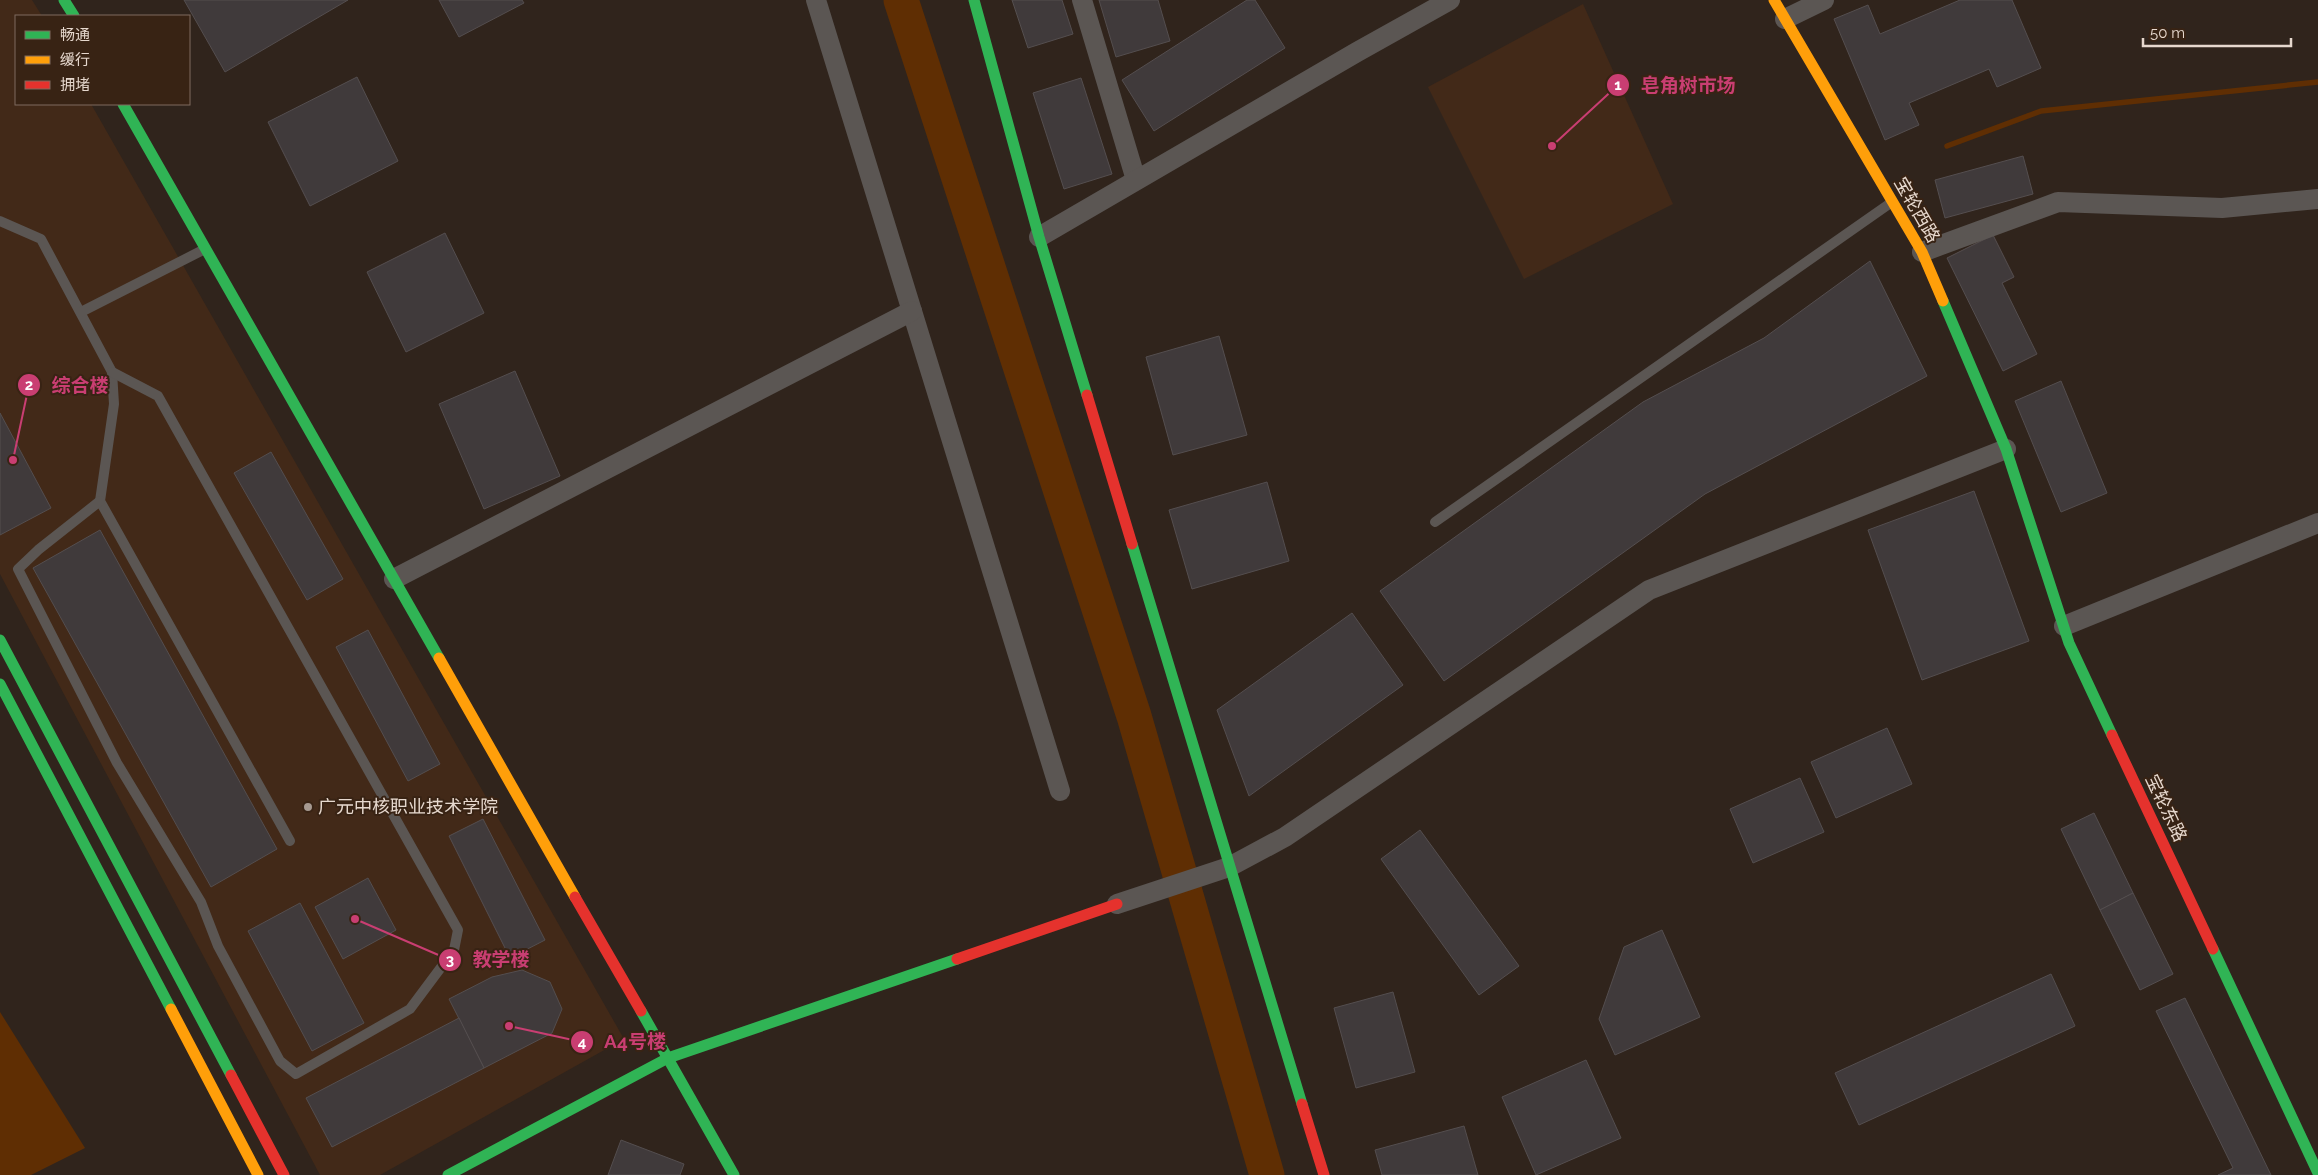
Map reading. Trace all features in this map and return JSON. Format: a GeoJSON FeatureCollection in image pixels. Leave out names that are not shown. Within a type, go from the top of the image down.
{"type":"FeatureCollection","features":[{"type":"Feature","properties":{"kind":"street"},"geometry":{"type":"LineString","coordinates":[[64,0],[73,15]]}},
{"type":"Feature","properties":{"kind":"street"},"geometry":{"type":"LineString","coordinates":[[816,0],[1060,791]]}},
{"type":"Feature","properties":{"kind":"street"},"geometry":{"type":"LineString","coordinates":[[974,0],[1039,238],[1324,1175]]}},
{"type":"Feature","properties":{"kind":"street"},"geometry":{"type":"LineString","coordinates":[[1082,0],[1136,180]]}},
{"type":"Feature","properties":{"kind":"street"},"geometry":{"type":"LineString","coordinates":[[1039,238],[1136,180],[1450,0]]}},
{"type":"Feature","properties":{"kind":"street","name":"宝轮西路"},"geometry":{"type":"LineString","coordinates":[[1774,0],[1922,252],[2006,449]]}},
{"type":"Feature","properties":{"kind":"street"},"geometry":{"type":"LineString","coordinates":[[1785,19],[1824,0]]}},
{"type":"Feature","properties":{"kind":"street"},"geometry":{"type":"LineString","coordinates":[[124,105],[734,1175]]}},
{"type":"Feature","properties":{"kind":"street"},"geometry":{"type":"LineString","coordinates":[[1922,252],[2058,202],[2222,208],[2318,199]]}},
{"type":"Feature","properties":{"kind":"street"},"geometry":{"type":"LineString","coordinates":[[394,579],[912,311]]}},
{"type":"Feature","properties":{"kind":"street"},"geometry":{"type":"LineString","coordinates":[[448,1175],[668,1058],[1229,867],[1285,837],[1649,590],[2006,449]]}},
{"type":"Feature","properties":{"kind":"street","name":"宝轮东路"},"geometry":{"type":"LineString","coordinates":[[2006,449],[2069,643],[2318,1173]]}},
{"type":"Feature","properties":{"kind":"street"},"geometry":{"type":"LineString","coordinates":[[2064,626],[2318,523]]}},
{"type":"Feature","properties":{"kind":"street"},"geometry":{"type":"LineString","coordinates":[[0,640],[284,1175]]}},
{"type":"Feature","properties":{"kind":"street"},"geometry":{"type":"LineString","coordinates":[[0,684],[258,1175]]}},
{"type":"Feature","properties":{"kind":"lane"},"geometry":{"type":"LineString","coordinates":[[1435,522],[1892,202]]}},
{"type":"Feature","properties":{"kind":"lane"},"geometry":{"type":"LineString","coordinates":[[0,221],[41,239],[112,372],[114,404],[100,501],[290,842]]}},
{"type":"Feature","properties":{"kind":"lane"},"geometry":{"type":"LineString","coordinates":[[81,312],[206,248]]}},
{"type":"Feature","properties":{"kind":"lane"},"geometry":{"type":"LineString","coordinates":[[100,501],[38,550],[18,569],[117,763],[202,902],[218,946],[280,1061],[296,1074],[410,1009],[454,950],[458,930],[158,396],[112,372]]}},
{"type":"Feature","properties":{"kind":"shaded area","name":"广元中核职业技术学院"},"geometry":{"type":"Polygon","coordinates":[[[0,0],[32,0],[41,15],[15,15],[15,105],[92,105],[624,1039],[380,1175],[320,1175],[0,574],[0,0]]]}},
{"type":"Feature","properties":{"kind":"shaded area"},"geometry":{"type":"Polygon","coordinates":[[[1583,4],[1673,204],[1524,279],[1428,87],[1583,4]]]}},
{"type":"Feature","properties":{"kind":"shaded area"},"geometry":{"type":"Polygon","coordinates":[[[0,1012],[85,1148],[31,1175],[0,1175],[0,1012]]]}},
{"type":"Feature","properties":{"kind":"building"},"geometry":{"type":"Polygon","coordinates":[[[184,0],[348,0],[225,72],[184,0]]]}},
{"type":"Feature","properties":{"kind":"building"},"geometry":{"type":"Polygon","coordinates":[[[439,0],[522,0],[524,3],[459,37],[439,0]]]}},
{"type":"Feature","properties":{"kind":"building"},"geometry":{"type":"Polygon","coordinates":[[[1012,0],[1062,0],[1073,34],[1028,48],[1012,0]]]}},
{"type":"Feature","properties":{"kind":"building"},"geometry":{"type":"Polygon","coordinates":[[[1099,0],[1158,0],[1170,41],[1116,57],[1099,0]]]}},
{"type":"Feature","properties":{"kind":"building"},"geometry":{"type":"Polygon","coordinates":[[[1247,0],[1255,0],[1285,48],[1154,131],[1122,80],[1247,0]]]}},
{"type":"Feature","properties":{"kind":"building"},"geometry":{"type":"Polygon","coordinates":[[[1960,0],[2012,0],[2041,68],[1997,87],[1989,69],[1909,103],[1919,125],[1885,140],[1834,19],[1868,5],[1880,34],[1960,0]]]}},
{"type":"Feature","properties":{"kind":"building"},"geometry":{"type":"Polygon","coordinates":[[[357,77],[398,161],[310,206],[268,122],[357,77]]]}},
{"type":"Feature","properties":{"kind":"building"},"geometry":{"type":"Polygon","coordinates":[[[1081,78],[1112,174],[1064,189],[1033,93],[1081,78]]]}},
{"type":"Feature","properties":{"kind":"building"},"geometry":{"type":"Polygon","coordinates":[[[2023,156],[2033,194],[1945,218],[1935,180],[2023,156]]]}},
{"type":"Feature","properties":{"kind":"building"},"geometry":{"type":"Polygon","coordinates":[[[445,233],[484,313],[406,352],[367,272],[445,233]]]}},
{"type":"Feature","properties":{"kind":"building"},"geometry":{"type":"Polygon","coordinates":[[[1993,235],[2014,277],[2002,283],[2037,354],[2003,371],[1947,258],[1993,235]]]}},
{"type":"Feature","properties":{"kind":"building"},"geometry":{"type":"Polygon","coordinates":[[[1870,261],[1927,376],[1705,494],[1444,681],[1380,591],[1643,402],[1764,338],[1870,261]]]}},
{"type":"Feature","properties":{"kind":"building"},"geometry":{"type":"Polygon","coordinates":[[[1219,336],[1247,435],[1173,455],[1146,357],[1219,336]]]}},
{"type":"Feature","properties":{"kind":"building"},"geometry":{"type":"Polygon","coordinates":[[[515,371],[560,476],[484,509],[439,404],[515,371]]]}},
{"type":"Feature","properties":{"kind":"building"},"geometry":{"type":"Polygon","coordinates":[[[2061,381],[2107,493],[2061,512],[2015,401],[2061,381]]]}},
{"type":"Feature","properties":{"kind":"building"},"geometry":{"type":"Polygon","coordinates":[[[0,413],[51,508],[0,535],[0,413]]]}},
{"type":"Feature","properties":{"kind":"building"},"geometry":{"type":"Polygon","coordinates":[[[271,452],[343,579],[307,600],[234,473],[271,452]]]}},
{"type":"Feature","properties":{"kind":"building"},"geometry":{"type":"Polygon","coordinates":[[[1267,482],[1289,561],[1192,589],[1169,510],[1267,482]]]}},
{"type":"Feature","properties":{"kind":"building"},"geometry":{"type":"Polygon","coordinates":[[[1974,491],[2029,641],[1922,680],[1868,530],[1974,491]]]}},
{"type":"Feature","properties":{"kind":"building"},"geometry":{"type":"Polygon","coordinates":[[[100,530],[277,849],[211,887],[33,568],[100,530]]]}},
{"type":"Feature","properties":{"kind":"building"},"geometry":{"type":"Polygon","coordinates":[[[1352,613],[1403,685],[1249,796],[1217,710],[1352,613]]]}},
{"type":"Feature","properties":{"kind":"building"},"geometry":{"type":"Polygon","coordinates":[[[368,630],[440,764],[408,781],[336,647],[368,630]]]}},
{"type":"Feature","properties":{"kind":"building"},"geometry":{"type":"Polygon","coordinates":[[[1887,728],[1912,784],[1836,818],[1811,762],[1887,728]]]}},
{"type":"Feature","properties":{"kind":"building"},"geometry":{"type":"Polygon","coordinates":[[[1800,778],[1824,832],[1753,863],[1730,809],[1800,778]]]}},
{"type":"Feature","properties":{"kind":"building"},"geometry":{"type":"Polygon","coordinates":[[[2094,813],[2133,893],[2100,910],[2061,829],[2094,813]]]}},
{"type":"Feature","properties":{"kind":"building"},"geometry":{"type":"Polygon","coordinates":[[[483,819],[545,940],[510,958],[449,836],[483,819]]]}},
{"type":"Feature","properties":{"kind":"building"},"geometry":{"type":"Polygon","coordinates":[[[1420,830],[1519,966],[1479,995],[1381,859],[1420,830]]]}},
{"type":"Feature","properties":{"kind":"building"},"geometry":{"type":"Polygon","coordinates":[[[368,878],[396,930],[343,959],[315,907],[368,878]]]}},
{"type":"Feature","properties":{"kind":"building"},"geometry":{"type":"Polygon","coordinates":[[[2133,893],[2173,974],[2140,990],[2100,910],[2133,893]]]}},
{"type":"Feature","properties":{"kind":"building"},"geometry":{"type":"Polygon","coordinates":[[[300,903],[364,1023],[312,1051],[248,931],[300,903]]]}},
{"type":"Feature","properties":{"kind":"building"},"geometry":{"type":"Polygon","coordinates":[[[1662,930],[1700,1017],[1615,1055],[1599,1019],[1624,947],[1662,930]]]}},
{"type":"Feature","properties":{"kind":"building"},"geometry":{"type":"Polygon","coordinates":[[[522,970],[550,982],[562,1009],[552,1033],[484,1068],[449,999],[492,977],[522,970]]]}},
{"type":"Feature","properties":{"kind":"building"},"geometry":{"type":"Polygon","coordinates":[[[2051,974],[2075,1026],[1859,1125],[1835,1073],[2051,974]]]}},
{"type":"Feature","properties":{"kind":"building"},"geometry":{"type":"Polygon","coordinates":[[[1393,992],[1415,1072],[1356,1088],[1334,1008],[1393,992]]]}},
{"type":"Feature","properties":{"kind":"building"},"geometry":{"type":"Polygon","coordinates":[[[2185,998],[2271,1175],[2218,1175],[2233,1168],[2156,1011],[2185,998]]]}},
{"type":"Feature","properties":{"kind":"building"},"geometry":{"type":"Polygon","coordinates":[[[459,1018],[484,1068],[332,1147],[306,1098],[459,1018]]]}},
{"type":"Feature","properties":{"kind":"building"},"geometry":{"type":"Polygon","coordinates":[[[1586,1060],[1621,1138],[1536,1175],[1502,1097],[1586,1060]]]}},
{"type":"Feature","properties":{"kind":"building"},"geometry":{"type":"Polygon","coordinates":[[[1464,1126],[1478,1175],[1382,1175],[1375,1150],[1464,1126]]]}},
{"type":"Feature","properties":{"kind":"building"},"geometry":{"type":"Polygon","coordinates":[[[621,1140],[684,1164],[680,1175],[608,1175],[621,1140]]]}},
{"type":"Feature","properties":{"kind":"waterway"},"geometry":{"type":"LineString","coordinates":[[901,0],[1134,716],[1267,1175]]}},
{"type":"Feature","properties":{"kind":"waterway"},"geometry":{"type":"LineString","coordinates":[[1947,146],[2041,111],[2318,82]]}},
{"type":"Feature","properties":{"kind":"traffic: fast"},"geometry":{"type":"LineString","coordinates":[[64,0],[73,15]]}},
{"type":"Feature","properties":{"kind":"traffic: fast"},"geometry":{"type":"LineString","coordinates":[[974,0],[1039,237],[1087,395]]}},
{"type":"Feature","properties":{"kind":"traffic: fast"},"geometry":{"type":"LineString","coordinates":[[124,105],[439,658]]}},
{"type":"Feature","properties":{"kind":"traffic: fast"},"geometry":{"type":"LineString","coordinates":[[1943,301],[2006,449],[2069,643],[2112,735]]}},
{"type":"Feature","properties":{"kind":"traffic: fast"},"geometry":{"type":"LineString","coordinates":[[1132,544],[1302,1104]]}},
{"type":"Feature","properties":{"kind":"traffic: fast"},"geometry":{"type":"LineString","coordinates":[[0,640],[231,1075]]}},
{"type":"Feature","properties":{"kind":"traffic: fast"},"geometry":{"type":"LineString","coordinates":[[0,684],[171,1009]]}},
{"type":"Feature","properties":{"kind":"traffic: fast"},"geometry":{"type":"LineString","coordinates":[[2213,949],[2318,1173]]}},
{"type":"Feature","properties":{"kind":"traffic: fast"},"geometry":{"type":"LineString","coordinates":[[448,1175],[668,1058],[957,959]]}},
{"type":"Feature","properties":{"kind":"traffic: fast"},"geometry":{"type":"LineString","coordinates":[[641,1011],[734,1175]]}},
{"type":"Feature","properties":{"kind":"traffic: slow"},"geometry":{"type":"LineString","coordinates":[[1774,0],[1922,252],[1943,301]]}},
{"type":"Feature","properties":{"kind":"traffic: slow"},"geometry":{"type":"LineString","coordinates":[[439,658],[575,897]]}},
{"type":"Feature","properties":{"kind":"traffic: slow"},"geometry":{"type":"LineString","coordinates":[[171,1009],[258,1175]]}},
{"type":"Feature","properties":{"kind":"traffic: jam"},"geometry":{"type":"LineString","coordinates":[[1087,395],[1132,544]]}},
{"type":"Feature","properties":{"kind":"traffic: jam"},"geometry":{"type":"LineString","coordinates":[[2112,735],[2213,949]]}},
{"type":"Feature","properties":{"kind":"traffic: jam"},"geometry":{"type":"LineString","coordinates":[[575,897],[641,1011]]}},
{"type":"Feature","properties":{"kind":"traffic: jam"},"geometry":{"type":"LineString","coordinates":[[957,959],[1117,904]]}},
{"type":"Feature","properties":{"kind":"traffic: jam"},"geometry":{"type":"LineString","coordinates":[[231,1075],[284,1175]]}},
{"type":"Feature","properties":{"kind":"traffic: jam"},"geometry":{"type":"LineString","coordinates":[[1302,1104],[1324,1175]]}},
{"type":"Feature","properties":{"kind":"place","name":"皂角树市场"},"geometry":{"type":"Point","coordinates":[1552,146]}},
{"type":"Feature","properties":{"kind":"place","name":"综合楼"},"geometry":{"type":"Point","coordinates":[13,460]}},
{"type":"Feature","properties":{"kind":"place","name":"广元中核职业技术学院"},"geometry":{"type":"Point","coordinates":[308,807]}},
{"type":"Feature","properties":{"kind":"place","name":"教学楼"},"geometry":{"type":"Point","coordinates":[355,919]}},
{"type":"Feature","properties":{"kind":"place","name":"A4号楼"},"geometry":{"type":"Point","coordinates":[509,1026]}}]}
